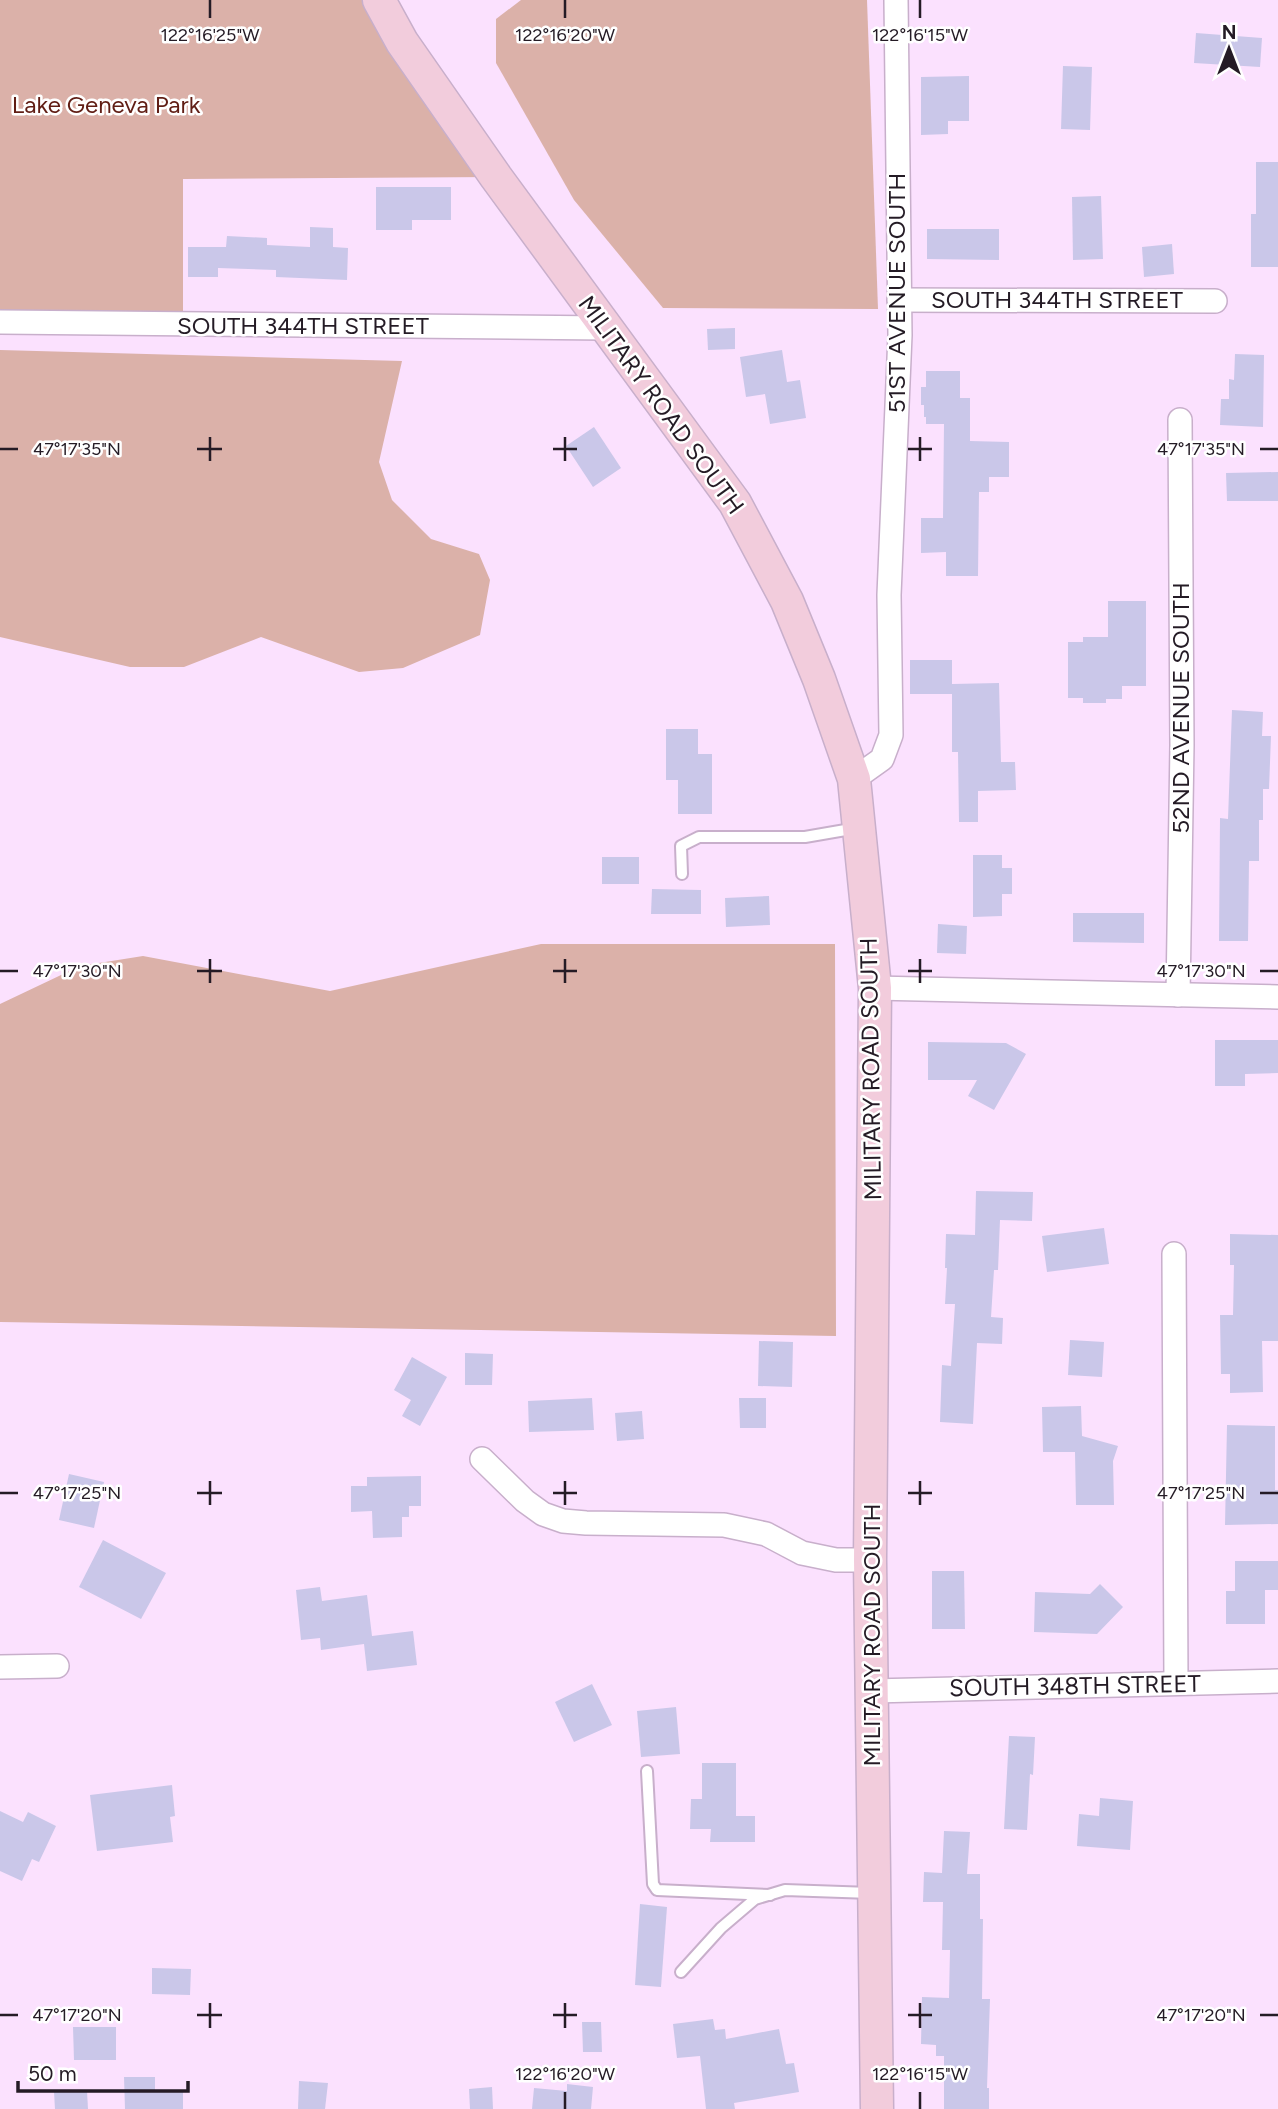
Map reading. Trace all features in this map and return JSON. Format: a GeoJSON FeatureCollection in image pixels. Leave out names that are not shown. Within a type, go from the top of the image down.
{"type":"FeatureCollection","features":[{"type":"Feature","properties":{"kind":"main road","name":"MILITARY ROAD SOUTH"},"geometry":{"type":"LineString","coordinates":[[379,0],[402,42],[496,177],[736,503],[787,601],[819,679],[854,779],[875,988],[870,1560],[877,2109]]}},
{"type":"Feature","properties":{"kind":"street","name":"51ST AVENUE SOUTH"},"geometry":{"type":"LineString","coordinates":[[854,779],[882,759],[891,735],[889,596],[900,335],[896,0]]}},
{"type":"Feature","properties":{"kind":"street","name":"SOUTH 344TH STREET"},"geometry":{"type":"LineString","coordinates":[[899,300],[1216,301]]}},
{"type":"Feature","properties":{"kind":"street","name":"SOUTH 344TH STREET"},"geometry":{"type":"LineString","coordinates":[[0,322],[606,328]]}},
{"type":"Feature","properties":{"kind":"street","name":"52ND AVENUE SOUTH"},"geometry":{"type":"LineString","coordinates":[[1178,995],[1182,746],[1180,420]]}},
{"type":"Feature","properties":{"kind":"street"},"geometry":{"type":"LineString","coordinates":[[875,988],[1278,997]]}},
{"type":"Feature","properties":{"kind":"street"},"geometry":{"type":"LineString","coordinates":[[1174,1254],[1176,1683]]}},
{"type":"Feature","properties":{"kind":"street"},"geometry":{"type":"LineString","coordinates":[[482,1459],[525,1501],[543,1514],[563,1521],[724,1525],[766,1534],[802,1553],[836,1560],[870,1560]]}},
{"type":"Feature","properties":{"kind":"street"},"geometry":{"type":"LineString","coordinates":[[0,1667],[57,1666]]}},
{"type":"Feature","properties":{"kind":"street","name":"SOUTH 348TH STREET"},"geometry":{"type":"LineString","coordinates":[[872,1691],[1278,1681]]}},
{"type":"Feature","properties":{"kind":"lane"},"geometry":{"type":"LineString","coordinates":[[682,874],[681,846],[699,837],[804,837],[859,827]]}},
{"type":"Feature","properties":{"kind":"lane"},"geometry":{"type":"LineString","coordinates":[[647,1771],[653,1884],[657,1890],[770,1895]]}},
{"type":"Feature","properties":{"kind":"lane"},"geometry":{"type":"LineString","coordinates":[[681,1972],[721,1928],[755,1899],[785,1890],[874,1893]]}},
{"type":"Feature","properties":{"kind":"green space","name":"Lake Geneva Park"},"geometry":{"type":"Polygon","coordinates":[[[0,0],[379,0],[496,177],[183,179],[183,325],[0,322],[0,0]]]}},
{"type":"Feature","properties":{"kind":"green space"},"geometry":{"type":"Polygon","coordinates":[[[521,0],[867,0],[878,309],[663,308],[574,200],[496,63],[496,19],[521,0]]]}},
{"type":"Feature","properties":{"kind":"green space"},"geometry":{"type":"Polygon","coordinates":[[[0,350],[402,361],[379,462],[392,500],[431,539],[479,554],[490,580],[480,635],[403,668],[359,672],[261,637],[184,667],[130,667],[0,637],[0,350]]]}},
{"type":"Feature","properties":{"kind":"green space"},"geometry":{"type":"Polygon","coordinates":[[[541,944],[835,944],[836,1336],[0,1322],[0,1004],[80,966],[143,956],[330,991],[541,944]]]}},
{"type":"Feature","properties":{"kind":"building"},"geometry":{"type":"Polygon","coordinates":[[[1196,33],[1262,38],[1260,67],[1194,63],[1196,33]]]}},
{"type":"Feature","properties":{"kind":"building"},"geometry":{"type":"Polygon","coordinates":[[[1063,66],[1092,67],[1090,130],[1061,129],[1063,66]]]}},
{"type":"Feature","properties":{"kind":"building"},"geometry":{"type":"Polygon","coordinates":[[[969,76],[969,121],[948,121],[948,134],[921,135],[921,77],[969,76]]]}},
{"type":"Feature","properties":{"kind":"building"},"geometry":{"type":"Polygon","coordinates":[[[1256,162],[1278,162],[1278,267],[1251,267],[1251,214],[1256,214],[1256,162]]]}},
{"type":"Feature","properties":{"kind":"building"},"geometry":{"type":"Polygon","coordinates":[[[376,187],[451,187],[451,220],[412,220],[412,230],[376,230],[376,187]]]}},
{"type":"Feature","properties":{"kind":"building"},"geometry":{"type":"Polygon","coordinates":[[[1101,196],[1103,259],[1073,260],[1072,197],[1101,196]]]}},
{"type":"Feature","properties":{"kind":"building"},"geometry":{"type":"Polygon","coordinates":[[[310,227],[333,228],[333,247],[348,248],[347,280],[276,277],[276,270],[218,268],[218,277],[188,277],[188,247],[226,247],[227,236],[267,238],[267,245],[310,247],[310,227]]]}},
{"type":"Feature","properties":{"kind":"building"},"geometry":{"type":"Polygon","coordinates":[[[927,229],[999,229],[999,260],[927,259],[927,229]]]}},
{"type":"Feature","properties":{"kind":"building"},"geometry":{"type":"Polygon","coordinates":[[[1172,244],[1174,274],[1144,277],[1142,247],[1172,244]]]}},
{"type":"Feature","properties":{"kind":"building"},"geometry":{"type":"Polygon","coordinates":[[[735,328],[735,349],[708,350],[707,329],[735,328]]]}},
{"type":"Feature","properties":{"kind":"building"},"geometry":{"type":"Polygon","coordinates":[[[782,350],[787,382],[800,380],[806,418],[770,424],[765,394],[746,397],[740,357],[782,350]]]}},
{"type":"Feature","properties":{"kind":"building"},"geometry":{"type":"Polygon","coordinates":[[[1235,354],[1264,355],[1263,427],[1220,425],[1221,399],[1229,399],[1229,379],[1234,380],[1235,354]]]}},
{"type":"Feature","properties":{"kind":"building"},"geometry":{"type":"Polygon","coordinates":[[[926,371],[960,371],[960,398],[970,398],[970,441],[1009,442],[1009,477],[989,477],[989,492],[979,492],[978,576],[946,576],[946,552],[921,553],[921,518],[943,518],[944,424],[926,424],[924,405],[921,405],[921,387],[926,387],[926,371]]]}},
{"type":"Feature","properties":{"kind":"building"},"geometry":{"type":"Polygon","coordinates":[[[594,427],[621,468],[593,487],[566,446],[594,427]]]}},
{"type":"Feature","properties":{"kind":"building"},"geometry":{"type":"Polygon","coordinates":[[[1278,472],[1278,501],[1227,501],[1226,473],[1278,472]]]}},
{"type":"Feature","properties":{"kind":"building"},"geometry":{"type":"Polygon","coordinates":[[[1108,601],[1146,601],[1146,686],[1122,686],[1122,699],[1106,699],[1106,703],[1083,703],[1083,698],[1068,698],[1068,642],[1083,642],[1083,637],[1108,637],[1108,601]]]}},
{"type":"Feature","properties":{"kind":"building"},"geometry":{"type":"Polygon","coordinates":[[[910,660],[952,660],[952,684],[999,683],[1001,762],[1015,762],[1016,790],[978,791],[978,822],[959,822],[958,752],[952,752],[952,694],[910,694],[910,660]]]}},
{"type":"Feature","properties":{"kind":"building"},"geometry":{"type":"Polygon","coordinates":[[[1232,710],[1263,712],[1262,736],[1271,736],[1269,789],[1263,789],[1263,820],[1259,820],[1259,861],[1249,861],[1248,941],[1219,941],[1220,818],[1228,819],[1232,710]]]}},
{"type":"Feature","properties":{"kind":"building"},"geometry":{"type":"Polygon","coordinates":[[[666,729],[698,729],[698,754],[712,754],[712,814],[678,814],[678,780],[666,780],[666,729]]]}},
{"type":"Feature","properties":{"kind":"building"},"geometry":{"type":"Polygon","coordinates":[[[973,855],[1002,855],[1002,868],[1012,868],[1012,894],[1002,894],[1002,916],[973,917],[973,855]]]}},
{"type":"Feature","properties":{"kind":"building"},"geometry":{"type":"Polygon","coordinates":[[[602,857],[639,857],[639,884],[602,884],[602,857]]]}},
{"type":"Feature","properties":{"kind":"building"},"geometry":{"type":"Polygon","coordinates":[[[652,889],[701,890],[701,914],[651,914],[652,889]]]}},
{"type":"Feature","properties":{"kind":"building"},"geometry":{"type":"Polygon","coordinates":[[[769,896],[770,925],[726,927],[725,898],[769,896]]]}},
{"type":"Feature","properties":{"kind":"building"},"geometry":{"type":"Polygon","coordinates":[[[1073,913],[1144,913],[1144,943],[1073,942],[1073,913]]]}},
{"type":"Feature","properties":{"kind":"building"},"geometry":{"type":"Polygon","coordinates":[[[938,924],[967,926],[966,954],[937,953],[938,924]]]}},
{"type":"Feature","properties":{"kind":"building"},"geometry":{"type":"Polygon","coordinates":[[[1215,1040],[1278,1040],[1278,1073],[1245,1074],[1245,1086],[1215,1086],[1215,1040]]]}},
{"type":"Feature","properties":{"kind":"building"},"geometry":{"type":"Polygon","coordinates":[[[928,1042],[1006,1043],[1026,1054],[994,1110],[968,1096],[977,1080],[928,1080],[928,1042]]]}},
{"type":"Feature","properties":{"kind":"building"},"geometry":{"type":"Polygon","coordinates":[[[976,1191],[1033,1192],[1032,1221],[1000,1220],[998,1270],[994,1270],[991,1317],[1003,1318],[1002,1344],[977,1343],[973,1424],[940,1422],[942,1365],[951,1366],[955,1304],[945,1304],[946,1234],[975,1235],[976,1191]]]}},
{"type":"Feature","properties":{"kind":"building"},"geometry":{"type":"Polygon","coordinates":[[[1104,1228],[1109,1264],[1047,1272],[1042,1236],[1104,1228]]]}},
{"type":"Feature","properties":{"kind":"building"},"geometry":{"type":"Polygon","coordinates":[[[1230,1234],[1278,1235],[1278,1341],[1262,1341],[1263,1392],[1230,1393],[1230,1374],[1221,1374],[1220,1315],[1233,1315],[1234,1265],[1230,1265],[1230,1234]]]}},
{"type":"Feature","properties":{"kind":"building"},"geometry":{"type":"Polygon","coordinates":[[[1070,1340],[1104,1342],[1102,1377],[1068,1375],[1070,1340]]]}},
{"type":"Feature","properties":{"kind":"building"},"geometry":{"type":"Polygon","coordinates":[[[759,1341],[793,1342],[792,1387],[758,1386],[759,1341]]]}},
{"type":"Feature","properties":{"kind":"building"},"geometry":{"type":"Polygon","coordinates":[[[465,1353],[493,1354],[492,1385],[465,1385],[465,1353]]]}},
{"type":"Feature","properties":{"kind":"building"},"geometry":{"type":"Polygon","coordinates":[[[412,1357],[447,1377],[420,1426],[402,1416],[411,1400],[394,1390],[412,1357]]]}},
{"type":"Feature","properties":{"kind":"building"},"geometry":{"type":"Polygon","coordinates":[[[592,1398],[594,1430],[529,1432],[528,1401],[592,1398]]]}},
{"type":"Feature","properties":{"kind":"building"},"geometry":{"type":"Polygon","coordinates":[[[739,1398],[766,1398],[766,1428],[740,1428],[739,1398]]]}},
{"type":"Feature","properties":{"kind":"building"},"geometry":{"type":"Polygon","coordinates":[[[1081,1406],[1082,1436],[1118,1446],[1113,1461],[1114,1505],[1076,1505],[1075,1452],[1043,1452],[1042,1407],[1081,1406]]]}},
{"type":"Feature","properties":{"kind":"building"},"geometry":{"type":"Polygon","coordinates":[[[642,1411],[644,1439],[617,1441],[615,1413],[642,1411]]]}},
{"type":"Feature","properties":{"kind":"building"},"geometry":{"type":"Polygon","coordinates":[[[1227,1425],[1275,1426],[1278,1524],[1225,1525],[1227,1425]]]}},
{"type":"Feature","properties":{"kind":"building"},"geometry":{"type":"Polygon","coordinates":[[[69,1474],[104,1482],[94,1528],[59,1520],[69,1474]]]}},
{"type":"Feature","properties":{"kind":"building"},"geometry":{"type":"Polygon","coordinates":[[[421,1476],[421,1506],[409,1506],[409,1517],[402,1517],[402,1537],[373,1538],[372,1511],[351,1512],[351,1486],[367,1486],[367,1477],[421,1476]]]}},
{"type":"Feature","properties":{"kind":"building"},"geometry":{"type":"Polygon","coordinates":[[[103,1540],[166,1573],[141,1619],[79,1587],[103,1540]]]}},
{"type":"Feature","properties":{"kind":"building"},"geometry":{"type":"Polygon","coordinates":[[[1235,1561],[1278,1561],[1278,1590],[1265,1590],[1265,1624],[1226,1624],[1226,1591],[1235,1591],[1235,1561]]]}},
{"type":"Feature","properties":{"kind":"building"},"geometry":{"type":"Polygon","coordinates":[[[932,1571],[964,1571],[965,1629],[932,1629],[932,1571]]]}},
{"type":"Feature","properties":{"kind":"building"},"geometry":{"type":"Polygon","coordinates":[[[1100,1584],[1123,1607],[1097,1634],[1034,1632],[1035,1592],[1090,1594],[1100,1584]]]}},
{"type":"Feature","properties":{"kind":"building"},"geometry":{"type":"Polygon","coordinates":[[[320,1587],[322,1601],[367,1595],[372,1636],[413,1631],[417,1665],[367,1671],[364,1644],[321,1650],[320,1638],[301,1640],[296,1590],[320,1587]]]}},
{"type":"Feature","properties":{"kind":"building"},"geometry":{"type":"Polygon","coordinates":[[[592,1684],[612,1725],[574,1742],[555,1702],[592,1684]]]}},
{"type":"Feature","properties":{"kind":"building"},"geometry":{"type":"Polygon","coordinates":[[[676,1707],[680,1754],[641,1757],[637,1711],[676,1707]]]}},
{"type":"Feature","properties":{"kind":"building"},"geometry":{"type":"Polygon","coordinates":[[[1009,1736],[1035,1737],[1027,1830],[1004,1829],[1009,1736]]]}},
{"type":"Feature","properties":{"kind":"building"},"geometry":{"type":"Polygon","coordinates":[[[702,1763],[736,1763],[736,1816],[755,1816],[755,1842],[710,1842],[711,1829],[690,1829],[691,1799],[702,1799],[702,1763]]]}},
{"type":"Feature","properties":{"kind":"building"},"geometry":{"type":"Polygon","coordinates":[[[172,1785],[175,1816],[170,1817],[173,1842],[97,1851],[90,1795],[172,1785]]]}},
{"type":"Feature","properties":{"kind":"building"},"geometry":{"type":"Polygon","coordinates":[[[1100,1798],[1133,1801],[1130,1850],[1077,1846],[1079,1814],[1099,1816],[1100,1798]]]}},
{"type":"Feature","properties":{"kind":"building"},"geometry":{"type":"Polygon","coordinates":[[[0,1811],[23,1822],[28,1812],[56,1826],[39,1862],[32,1859],[22,1881],[0,1871],[0,1811]]]}},
{"type":"Feature","properties":{"kind":"building"},"geometry":{"type":"Polygon","coordinates":[[[944,1831],[970,1832],[967,1874],[980,1874],[980,1919],[983,1919],[982,1999],[990,1999],[987,2088],[989,2109],[944,2109],[944,2056],[936,2056],[936,2045],[921,2044],[922,1997],[949,1998],[950,1950],[942,1950],[943,1902],[923,1902],[924,1872],[942,1873],[944,1831]]]}},
{"type":"Feature","properties":{"kind":"building"},"geometry":{"type":"Polygon","coordinates":[[[640,1904],[667,1907],[661,1987],[635,1985],[640,1904]]]}},
{"type":"Feature","properties":{"kind":"building"},"geometry":{"type":"Polygon","coordinates":[[[152,1968],[191,1969],[190,1995],[152,1994],[152,1968]]]}},
{"type":"Feature","properties":{"kind":"building"},"geometry":{"type":"Polygon","coordinates":[[[713,2019],[715,2030],[725,2029],[726,2039],[779,2029],[786,2064],[794,2063],[799,2092],[734,2103],[735,2109],[706,2109],[700,2056],[677,2058],[673,2024],[713,2019]]]}},
{"type":"Feature","properties":{"kind":"building"},"geometry":{"type":"Polygon","coordinates":[[[582,2022],[601,2022],[602,2052],[583,2052],[582,2022]]]}},
{"type":"Feature","properties":{"kind":"building"},"geometry":{"type":"Polygon","coordinates":[[[73,2027],[116,2027],[116,2060],[74,2060],[73,2027]]]}},
{"type":"Feature","properties":{"kind":"building"},"geometry":{"type":"Polygon","coordinates":[[[124,2077],[155,2077],[155,2091],[183,2090],[183,2109],[125,2109],[124,2077]]]}},
{"type":"Feature","properties":{"kind":"building"},"geometry":{"type":"Polygon","coordinates":[[[299,2081],[328,2083],[325,2109],[298,2109],[299,2081]]]}},
{"type":"Feature","properties":{"kind":"building"},"geometry":{"type":"Polygon","coordinates":[[[567,2084],[593,2087],[591,2109],[532,2109],[534,2088],[567,2091],[567,2084]]]}},
{"type":"Feature","properties":{"kind":"building"},"geometry":{"type":"Polygon","coordinates":[[[492,2087],[493,2109],[470,2109],[469,2089],[492,2087]]]}},
{"type":"Feature","properties":{"kind":"building"},"geometry":{"type":"Polygon","coordinates":[[[87,2091],[88,2109],[55,2109],[54,2092],[87,2091]]]}}]}
